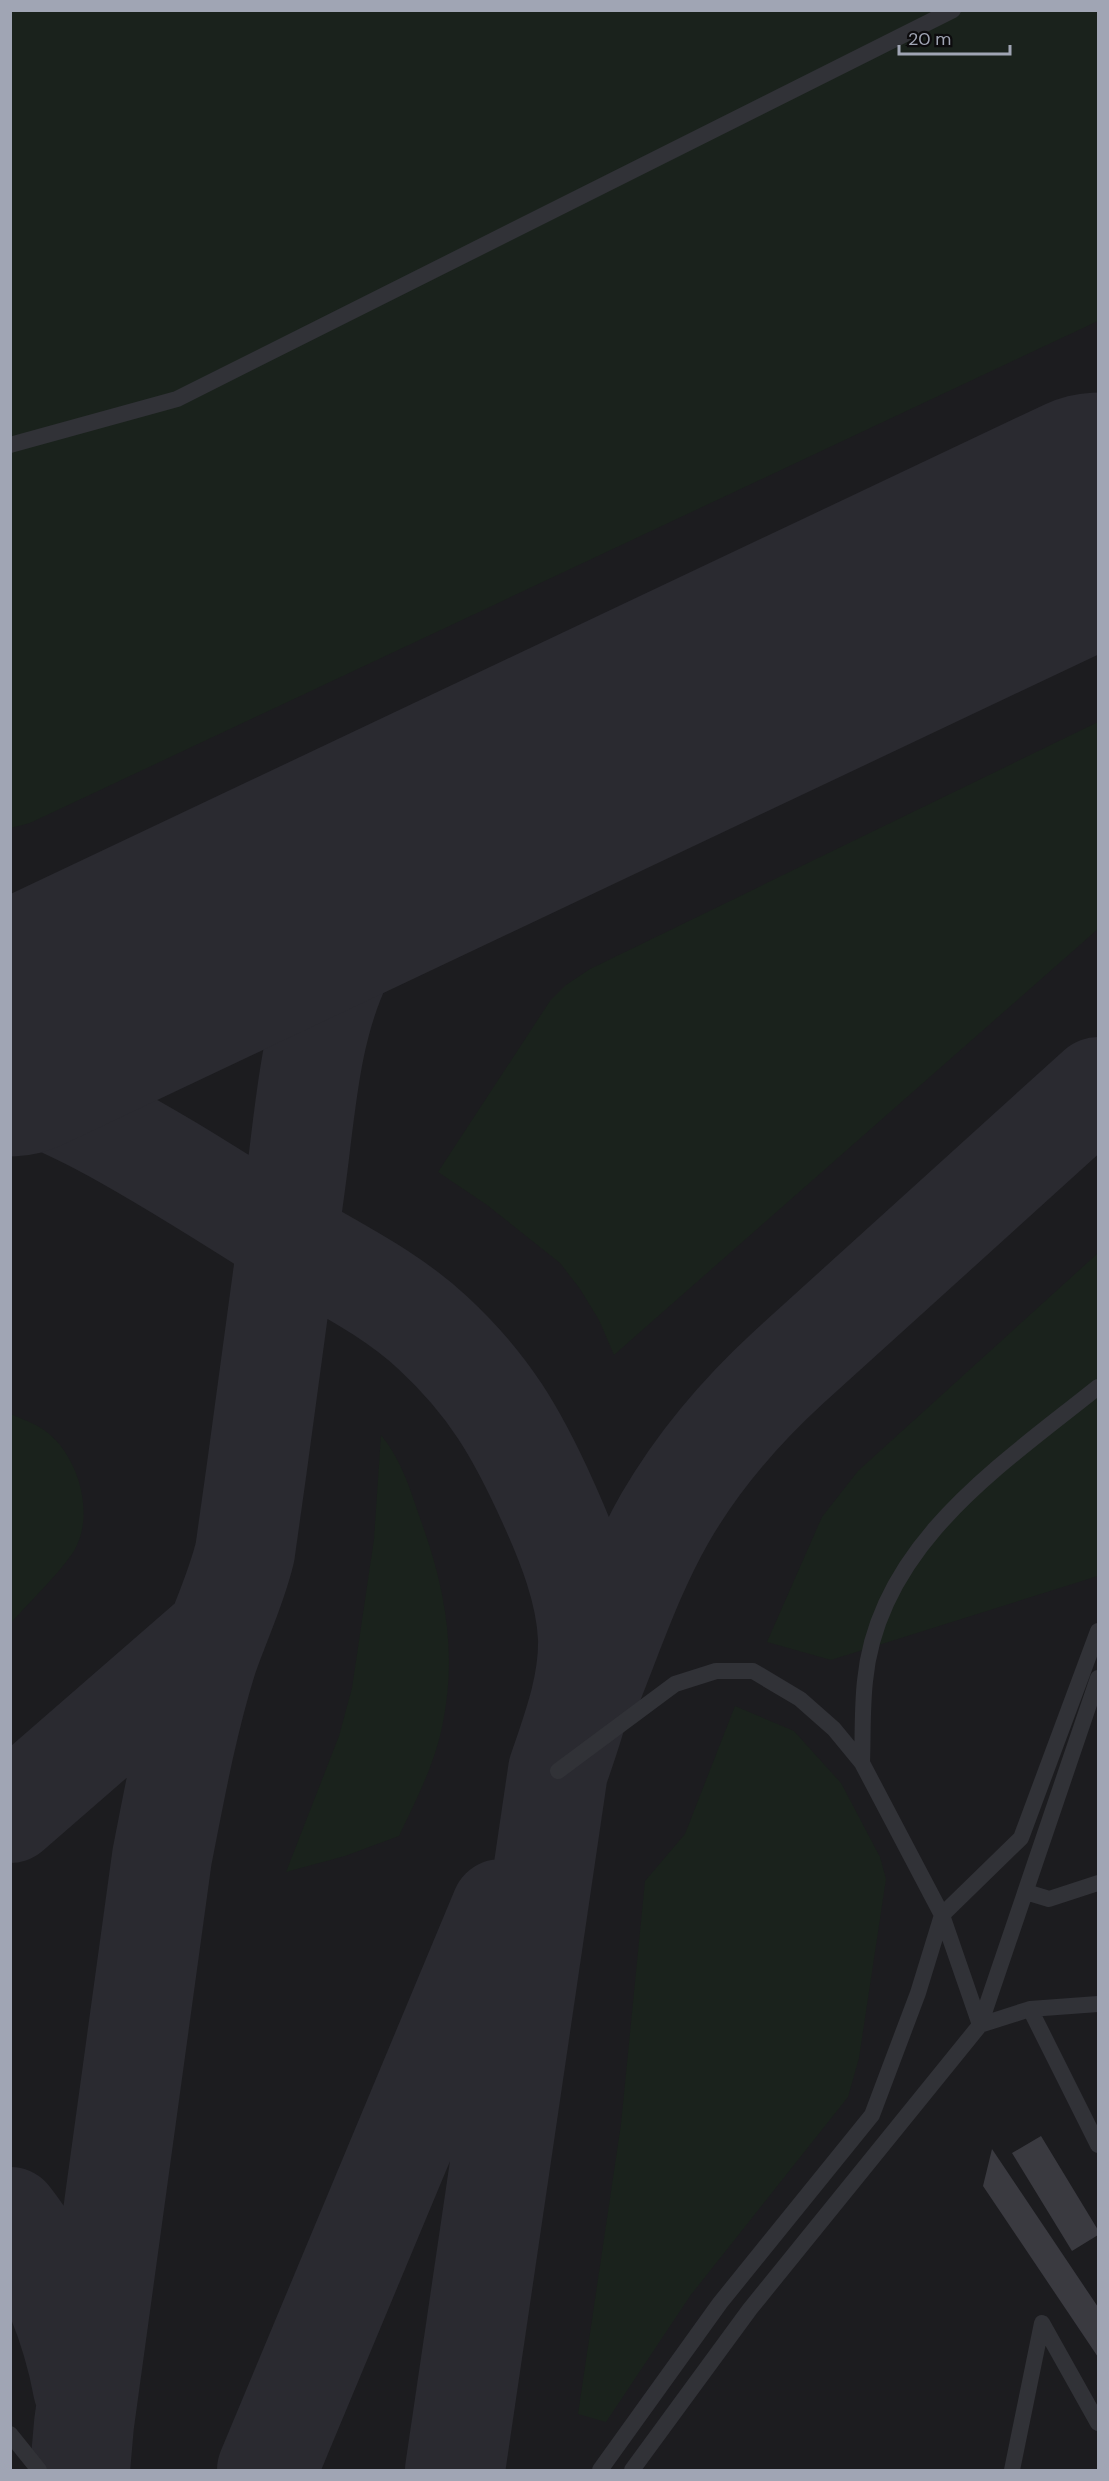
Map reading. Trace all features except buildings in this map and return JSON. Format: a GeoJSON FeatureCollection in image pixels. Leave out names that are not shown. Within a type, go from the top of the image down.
{"type":"FeatureCollection","features":[{"type":"Feature","properties":{"kind":"lane"},"geometry":{"type":"LineString","coordinates":[[10,445],[177,399],[953,10]]}},
{"type":"Feature","properties":{"kind":"lane"},"geometry":{"type":"LineString","coordinates":[[862,1763],[865,1680],[879,1622],[896,1584],[918,1550],[961,1498],[1098,1388]]}},
{"type":"Feature","properties":{"kind":"lane"},"geometry":{"type":"LineString","coordinates":[[600,2470],[720,2303],[872,2115],[918,1993],[942,1915],[1021,1838],[1098,1630]]}},
{"type":"Feature","properties":{"kind":"lane"},"geometry":{"type":"LineString","coordinates":[[558,1771],[675,1684],[716,1671],[753,1671],[801,1699],[834,1728],[862,1763],[942,1915],[980,2025]]}},
{"type":"Feature","properties":{"kind":"lane"},"geometry":{"type":"LineString","coordinates":[[632,2470],[750,2309],[980,2025],[1098,1678]]}},
{"type":"Feature","properties":{"kind":"lane"},"geometry":{"type":"LineString","coordinates":[[1026,1892],[1049,1899],[1098,1883]]}},
{"type":"Feature","properties":{"kind":"lane"},"geometry":{"type":"LineString","coordinates":[[980,2025],[1030,2009],[1098,2004]]}},
{"type":"Feature","properties":{"kind":"lane"},"geometry":{"type":"LineString","coordinates":[[1030,2009],[1098,2145]]}},
{"type":"Feature","properties":{"kind":"lane"},"geometry":{"type":"LineString","coordinates":[[1012,2470],[1042,2323],[1098,2423]]}},
{"type":"Feature","properties":{"kind":"lane"},"geometry":{"type":"LineString","coordinates":[[10,2434],[39,2470]]}},
{"type":"Feature","properties":{"kind":"shaded area"},"geometry":{"type":"Polygon","coordinates":[[[10,11],[1098,11],[1098,321],[30,823],[11,828],[10,11]]]}},
{"type":"Feature","properties":{"kind":"shaded area"},"geometry":{"type":"Polygon","coordinates":[[[11,11],[1098,11],[1098,2470],[11,2470],[11,11]]]}},
{"type":"Feature","properties":{"kind":"shaded area"},"geometry":{"type":"Polygon","coordinates":[[[1098,722],[1098,929],[614,1355],[599,1320],[580,1289],[560,1263],[487,1205],[438,1172],[550,1001],[566,985],[590,969],[1098,722]]]}},
{"type":"Feature","properties":{"kind":"shaded area"},"geometry":{"type":"Polygon","coordinates":[[[1098,1253],[1098,1576],[831,1660],[767,1642],[822,1517],[858,1471],[1098,1253]]]}},
{"type":"Feature","properties":{"kind":"shaded area"},"geometry":{"type":"Polygon","coordinates":[[[11,1414],[44,1430],[67,1454],[80,1488],[83,1523],[72,1554],[11,1623],[11,1414]]]}},
{"type":"Feature","properties":{"kind":"shaded area"},"geometry":{"type":"Polygon","coordinates":[[[381,1435],[395,1455],[409,1487],[437,1570],[442,1595],[449,1645],[449,1670],[440,1737],[425,1780],[399,1836],[345,1856],[286,1872],[339,1736],[352,1688],[374,1539],[381,1435]]]}},
{"type":"Feature","properties":{"kind":"shaded area"},"geometry":{"type":"Polygon","coordinates":[[[735,1706],[794,1731],[841,1783],[880,1857],[886,1879],[859,2058],[848,2097],[690,2296],[606,2422],[578,2414],[621,2124],[645,1881],[685,1834],[735,1706]]]}},
{"type":"Feature","properties":{"kind":"taxiway"},"geometry":{"type":"LineString","coordinates":[[80,2470],[84,2424],[162,1857],[193,1708],[207,1660],[245,1552],[307,1095],[317,1039],[333,985],[344,959],[374,909],[392,887],[433,848],[479,813],[504,798]]}},
{"type":"Feature","properties":{"kind":"taxiway"},"geometry":{"type":"LineString","coordinates":[[10,1083],[88,1119],[189,1176],[276,1231],[357,1278],[397,1304],[433,1333],[453,1352],[486,1391],[513,1432],[562,1534],[574,1568],[584,1603],[586,1620],[588,1638],[586,1672],[579,1706],[558,1771],[455,2470]]}},
{"type":"Feature","properties":{"kind":"taxiway"},"geometry":{"type":"LineString","coordinates":[[591,1689],[625,1602],[654,1539],[678,1497],[721,1438],[789,1367],[1098,1087]]}},
{"type":"Feature","properties":{"kind":"taxiway"},"geometry":{"type":"LineString","coordinates":[[10,1813],[217,1633]]}},
{"type":"Feature","properties":{"kind":"taxiway"},"geometry":{"type":"LineString","coordinates":[[267,2470],[501,1909]]}},
{"type":"Feature","properties":{"kind":"taxiway"},"geometry":{"type":"LineString","coordinates":[[10,2217],[36,2256],[57,2298],[72,2343],[83,2388]]}},
{"type":"Feature","properties":{"kind":"runway"},"geometry":{"type":"LineString","coordinates":[[10,1032],[1098,517]]}}]}
